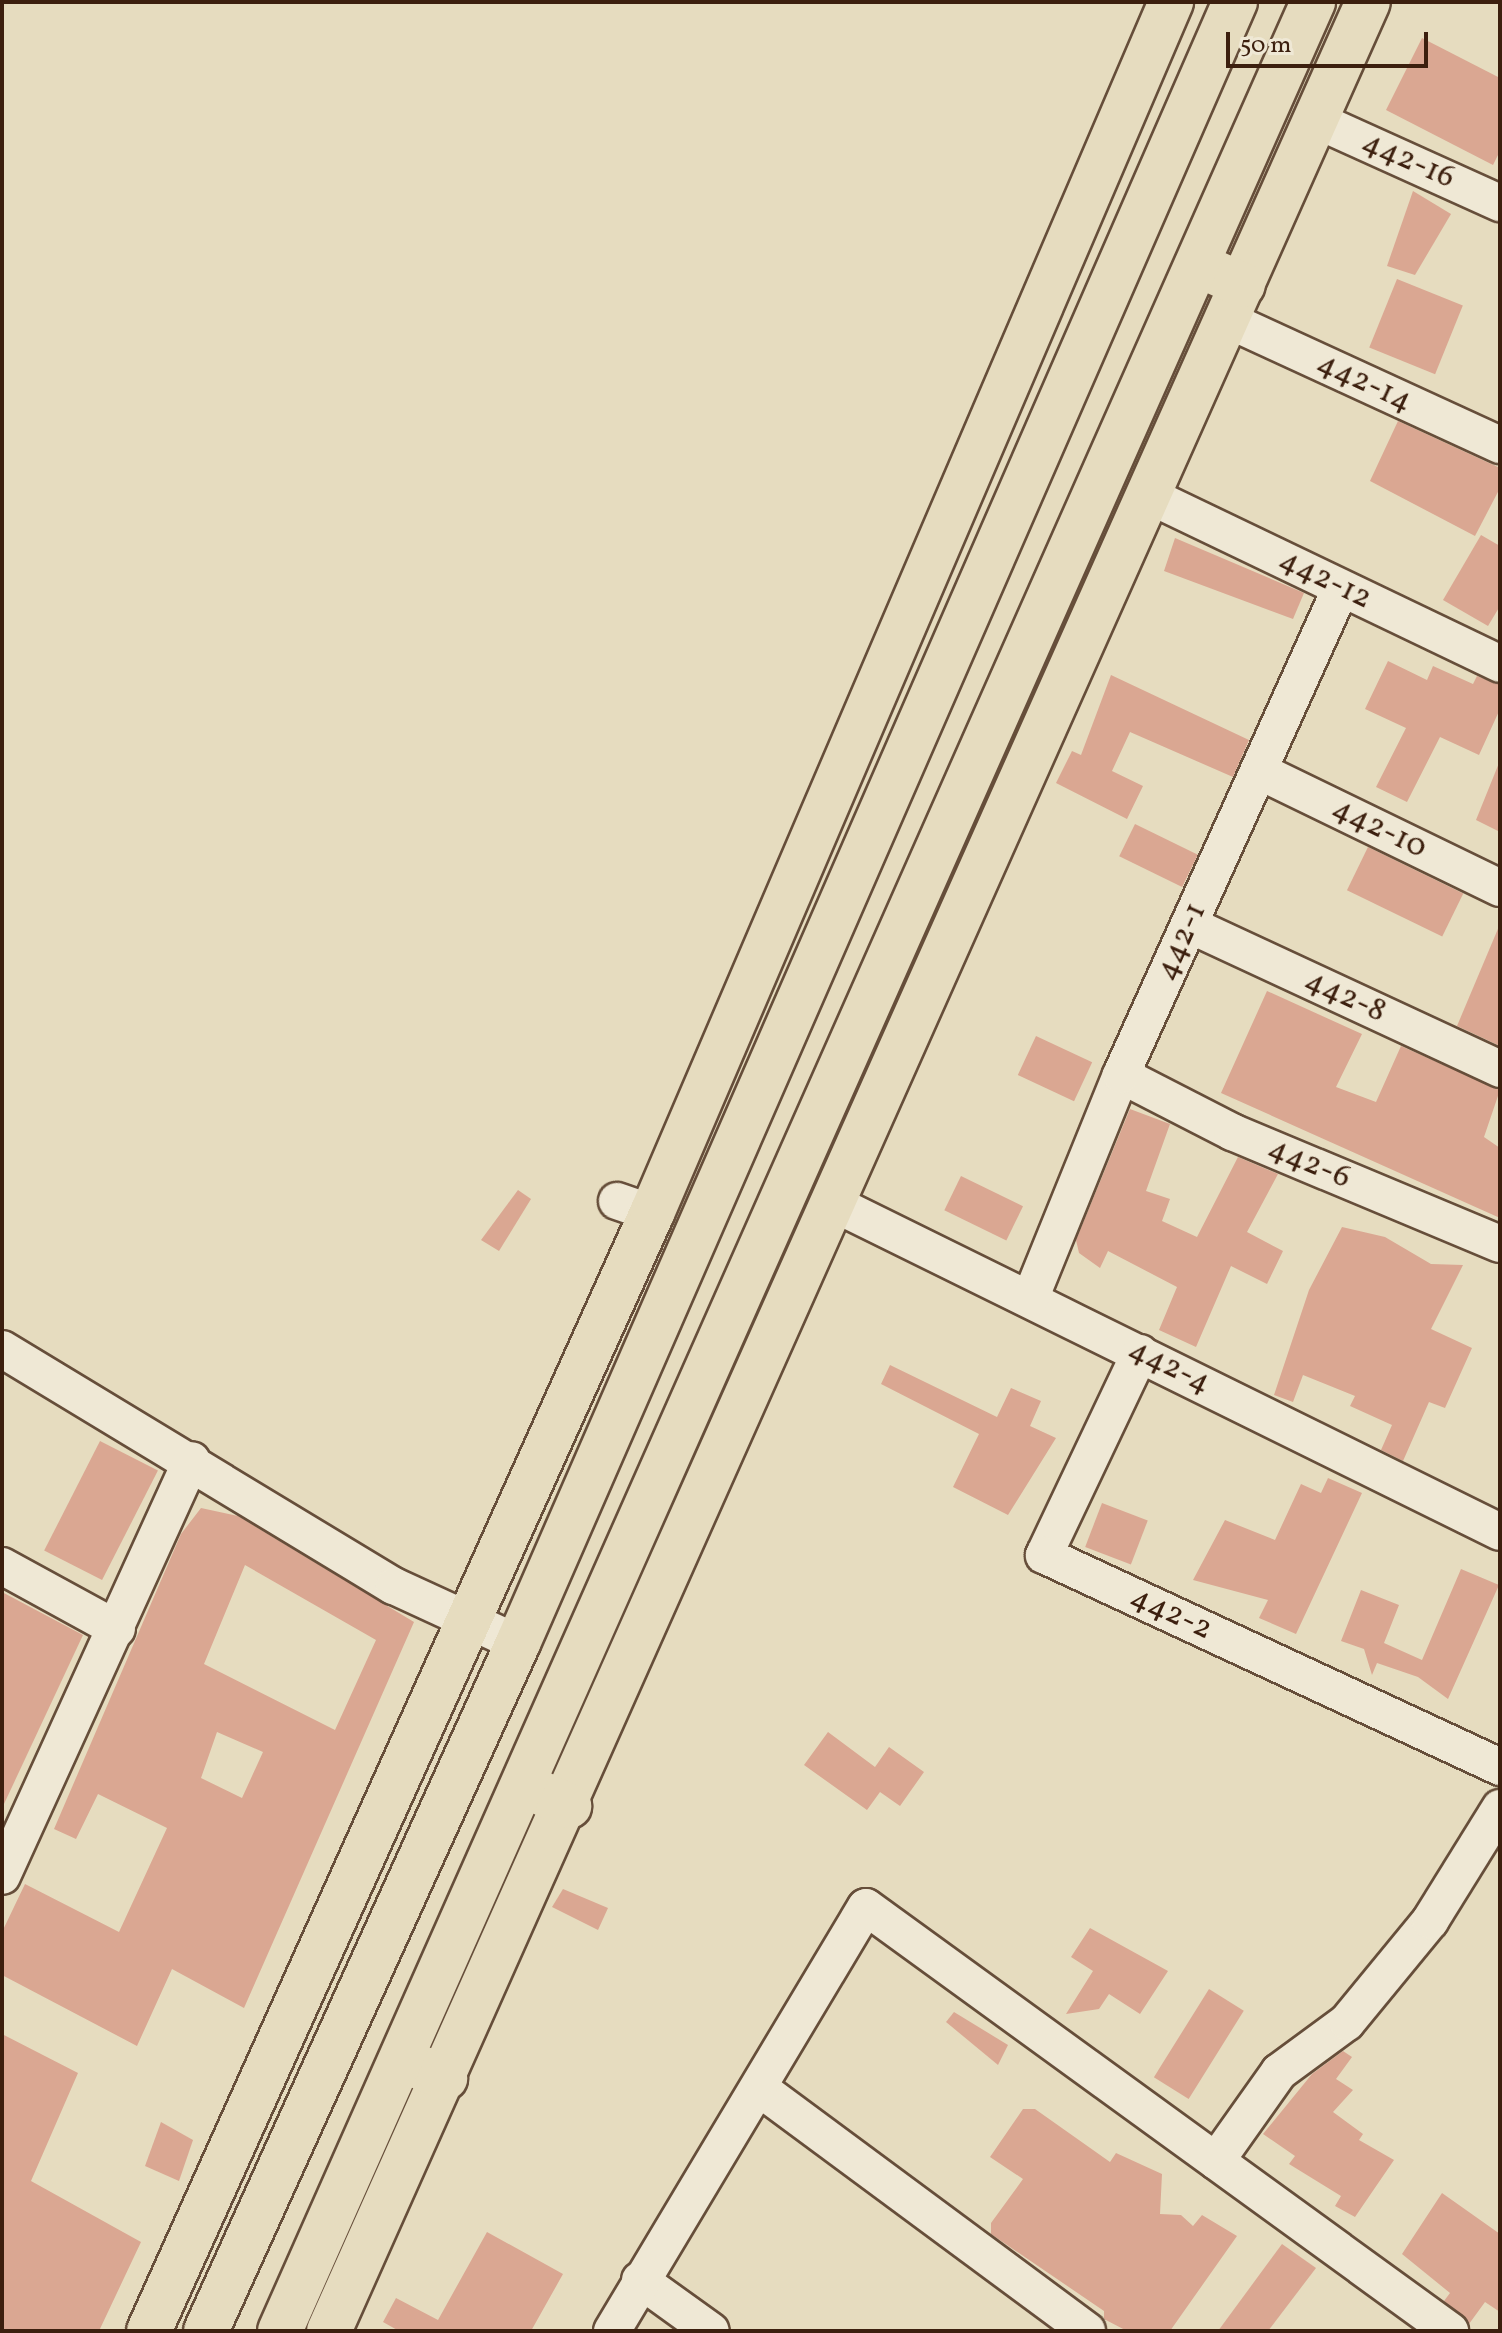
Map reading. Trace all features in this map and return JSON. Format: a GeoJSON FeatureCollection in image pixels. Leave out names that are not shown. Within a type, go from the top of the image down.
{"type":"FeatureCollection","features":[{"type":"Feature","properties":{"kind":"main road"},"geometry":{"type":"LineString","coordinates":[[206,2331],[518,1643],[1235,2]]}},
{"type":"Feature","properties":{"kind":"main road"},"geometry":{"type":"LineString","coordinates":[[280,2331],[403,2060],[1313,2]]}},
{"type":"Feature","properties":{"kind":"main road"},"geometry":{"type":"LineString","coordinates":[[329,2331],[569,1806],[1368,2]]}},
{"type":"Feature","properties":{"kind":"main road"},"geometry":{"type":"LineString","coordinates":[[149,2331],[468,1622],[634,1207],[1165,3]]}},
{"type":"Feature","properties":{"kind":"main road"},"geometry":{"type":"LineString","coordinates":[[1198,265],[1235,302]]}},
{"type":"Feature","properties":{"kind":"main road"},"geometry":{"type":"LineString","coordinates":[[524,1785],[569,1806]]}},
{"type":"Feature","properties":{"kind":"main road"},"geometry":{"type":"LineString","coordinates":[[403,2060],[445,2078]]}},
{"type":"Feature","properties":{"kind":"street","name":"442-16"},"geometry":{"type":"LineString","coordinates":[[1316,120],[1500,203]]}},
{"type":"Feature","properties":{"kind":"street","name":"442-14"},"geometry":{"type":"LineString","coordinates":[[1235,302],[1500,445]]}},
{"type":"Feature","properties":{"kind":"street","name":"442-12"},"geometry":{"type":"LineString","coordinates":[[1150,496],[1500,664]]}},
{"type":"Feature","properties":{"kind":"street","name":"442-1"},"geometry":{"type":"LineString","coordinates":[[1030,1299],[1121,1075],[1341,588]]}},
{"type":"Feature","properties":{"kind":"street","name":"442-10"},"geometry":{"type":"LineString","coordinates":[[1259,771],[1500,888]]}},
{"type":"Feature","properties":{"kind":"street","name":"442-8"},"geometry":{"type":"LineString","coordinates":[[1190,925],[1500,1069]]}},
{"type":"Feature","properties":{"kind":"street","name":"442-6"},"geometry":{"type":"LineString","coordinates":[[1121,1075],[1232,1132],[1500,1244]]}},
{"type":"Feature","properties":{"kind":"street","name":"442-4"},"geometry":{"type":"LineString","coordinates":[[837,1205],[1500,1532]]}},
{"type":"Feature","properties":{"kind":"street"},"geometry":{"type":"LineString","coordinates":[[2,1349],[192,1460],[394,1586],[518,1643]]}},
{"type":"Feature","properties":{"kind":"street","name":"442-2"},"geometry":{"type":"LineString","coordinates":[[1140,1353],[1044,1555],[1500,1767]]}},
{"type":"Feature","properties":{"kind":"street"},"geometry":{"type":"LineString","coordinates":[[2,1876],[192,1460]]}},
{"type":"Feature","properties":{"kind":"street"},"geometry":{"type":"LineString","coordinates":[[2,1566],[117,1629]]}},
{"type":"Feature","properties":{"kind":"street"},"geometry":{"type":"LineString","coordinates":[[1216,2161],[1279,2072],[1347,2022],[1430,1921],[1500,1808]]}},
{"type":"Feature","properties":{"kind":"street"},"geometry":{"type":"LineString","coordinates":[[612,2331],[866,1907],[1216,2161],[1438,2327]]}},
{"type":"Feature","properties":{"kind":"street"},"geometry":{"type":"LineString","coordinates":[[759,2088],[1087,2331]]}},
{"type":"Feature","properties":{"kind":"street"},"geometry":{"type":"LineString","coordinates":[[640,2280],[711,2331]]}},
{"type":"Feature","properties":{"kind":"building"},"geometry":{"type":"Polygon","coordinates":[[[1422,38],[1500,78],[1500,151],[1493,165],[1386,110],[1422,38]]]}},
{"type":"Feature","properties":{"kind":"building"},"geometry":{"type":"Polygon","coordinates":[[[1413,191],[1451,214],[1415,275],[1387,266],[1413,191]]]}},
{"type":"Feature","properties":{"kind":"building"},"geometry":{"type":"Polygon","coordinates":[[[1397,279],[1463,306],[1435,374],[1369,348],[1397,279]]]}},
{"type":"Feature","properties":{"kind":"building"},"geometry":{"type":"Polygon","coordinates":[[[1398,421],[1500,468],[1500,488],[1475,536],[1370,481],[1398,421]]]}},
{"type":"Feature","properties":{"kind":"building"},"geometry":{"type":"Polygon","coordinates":[[[1481,535],[1500,546],[1500,606],[1488,626],[1443,600],[1481,535]]]}},
{"type":"Feature","properties":{"kind":"building"},"geometry":{"type":"Polygon","coordinates":[[[1175,538],[1304,593],[1293,619],[1164,571],[1175,538]]]}},
{"type":"Feature","properties":{"kind":"building"},"geometry":{"type":"Polygon","coordinates":[[[1388,661],[1427,680],[1433,666],[1473,684],[1477,676],[1500,685],[1500,709],[1479,755],[1440,737],[1407,802],[1376,787],[1406,728],[1365,709],[1388,661]]]}},
{"type":"Feature","properties":{"kind":"building"},"geometry":{"type":"Polygon","coordinates":[[[1111,675],[1249,740],[1233,777],[1130,732],[1112,771],[1143,786],[1127,819],[1056,783],[1072,751],[1081,755],[1111,675]]]}},
{"type":"Feature","properties":{"kind":"building"},"geometry":{"type":"Polygon","coordinates":[[[1500,763],[1500,832],[1476,820],[1500,763]]]}},
{"type":"Feature","properties":{"kind":"building"},"geometry":{"type":"Polygon","coordinates":[[[1135,824],[1198,855],[1182,887],[1119,856],[1135,824]]]}},
{"type":"Feature","properties":{"kind":"building"},"geometry":{"type":"Polygon","coordinates":[[[1368,847],[1463,893],[1442,937],[1347,890],[1368,847]]]}},
{"type":"Feature","properties":{"kind":"building"},"geometry":{"type":"Polygon","coordinates":[[[1500,924],[1500,1046],[1457,1026],[1500,924]]]}},
{"type":"Feature","properties":{"kind":"building"},"geometry":{"type":"Polygon","coordinates":[[[1267,991],[1362,1034],[1336,1087],[1376,1102],[1401,1046],[1500,1090],[1484,1137],[1500,1148],[1500,1218],[1221,1093],[1267,991]]]}},
{"type":"Feature","properties":{"kind":"building"},"geometry":{"type":"Polygon","coordinates":[[[1036,1036],[1092,1062],[1074,1101],[1018,1075],[1036,1036]]]}},
{"type":"Feature","properties":{"kind":"building"},"geometry":{"type":"Polygon","coordinates":[[[1130,1109],[1170,1124],[1146,1191],[1170,1199],[1162,1221],[1197,1237],[1238,1157],[1278,1174],[1247,1232],[1283,1251],[1267,1284],[1231,1266],[1196,1347],[1159,1330],[1177,1287],[1108,1251],[1100,1268],[1079,1253],[1076,1240],[1130,1109]]]}},
{"type":"Feature","properties":{"kind":"building"},"geometry":{"type":"Polygon","coordinates":[[[961,1176],[1023,1206],[1006,1240],[944,1210],[961,1176]]]}},
{"type":"Feature","properties":{"kind":"building"},"geometry":{"type":"Polygon","coordinates":[[[518,1190],[531,1199],[499,1251],[481,1240],[518,1190]]]}},
{"type":"Feature","properties":{"kind":"building"},"geometry":{"type":"Polygon","coordinates":[[[1342,1227],[1385,1237],[1431,1264],[1463,1265],[1431,1329],[1472,1348],[1445,1408],[1429,1402],[1403,1461],[1381,1450],[1392,1425],[1350,1406],[1355,1396],[1303,1375],[1293,1402],[1274,1395],[1309,1290],[1342,1227]]]}},
{"type":"Feature","properties":{"kind":"building"},"geometry":{"type":"Polygon","coordinates":[[[890,1365],[997,1417],[1011,1388],[1041,1401],[1030,1426],[1056,1438],[1008,1515],[953,1487],[979,1434],[881,1384],[890,1365]]]}},
{"type":"Feature","properties":{"kind":"building"},"geometry":{"type":"Polygon","coordinates":[[[100,1441],[158,1471],[102,1580],[44,1551],[100,1441]]]}},
{"type":"Feature","properties":{"kind":"building"},"geometry":{"type":"Polygon","coordinates":[[[1328,1478],[1362,1493],[1296,1634],[1259,1618],[1268,1600],[1193,1580],[1225,1520],[1275,1540],[1301,1484],[1321,1493],[1328,1478]]]}},
{"type":"Feature","properties":{"kind":"building"},"geometry":{"type":"Polygon","coordinates":[[[1102,1503],[1148,1521],[1131,1564],[1085,1547],[1102,1503]]]}},
{"type":"Feature","properties":{"kind":"building"},"geometry":{"type":"Polygon","coordinates":[[[201,1508],[238,1516],[414,1622],[244,2008],[172,1969],[137,2046],[2,1975],[2,1932],[25,1884],[119,1932],[167,1828],[98,1794],[76,1839],[54,1829],[181,1534],[201,1508]],[[245,1565],[204,1664],[335,1730],[376,1640],[245,1565]],[[217,1732],[201,1778],[242,1798],[263,1752],[217,1732]]]}},
{"type":"Feature","properties":{"kind":"building"},"geometry":{"type":"Polygon","coordinates":[[[1461,1569],[1499,1585],[1448,1699],[1418,1677],[1377,1663],[1372,1675],[1364,1649],[1341,1641],[1361,1590],[1399,1605],[1384,1643],[1422,1660],[1461,1569]]]}},
{"type":"Feature","properties":{"kind":"building"},"geometry":{"type":"Polygon","coordinates":[[[2,1592],[83,1635],[4,1804],[2,1804],[2,1592]]]}},
{"type":"Feature","properties":{"kind":"building"},"geometry":{"type":"Polygon","coordinates":[[[828,1732],[875,1767],[889,1747],[924,1772],[900,1806],[880,1792],[867,1810],[804,1765],[828,1732]]]}},
{"type":"Feature","properties":{"kind":"building"},"geometry":{"type":"Polygon","coordinates":[[[563,1889],[608,1908],[598,1930],[552,1907],[563,1889]]]}},
{"type":"Feature","properties":{"kind":"building"},"geometry":{"type":"Polygon","coordinates":[[[1090,1928],[1168,1971],[1140,2014],[1109,1994],[1099,2009],[1066,2014],[1093,1971],[1071,1957],[1090,1928]]]}},
{"type":"Feature","properties":{"kind":"building"},"geometry":{"type":"Polygon","coordinates":[[[1209,1989],[1244,2011],[1189,2099],[1154,2077],[1209,1989]]]}},
{"type":"Feature","properties":{"kind":"building"},"geometry":{"type":"Polygon","coordinates":[[[954,2012],[1008,2045],[998,2065],[946,2022],[954,2012]]]}},
{"type":"Feature","properties":{"kind":"building"},"geometry":{"type":"Polygon","coordinates":[[[2,2034],[78,2073],[31,2181],[141,2242],[99,2331],[2,2331],[2,2034]]]}},
{"type":"Feature","properties":{"kind":"building"},"geometry":{"type":"Polygon","coordinates":[[[1343,2051],[1352,2057],[1336,2079],[1353,2090],[1333,2112],[1363,2134],[1359,2140],[1394,2160],[1355,2217],[1335,2206],[1341,2196],[1289,2164],[1295,2156],[1263,2134],[1312,2074],[1343,2051]]]}},
{"type":"Feature","properties":{"kind":"building"},"geometry":{"type":"Polygon","coordinates":[[[1023,2109],[1035,2109],[1110,2162],[1116,2153],[1162,2174],[1160,2214],[1181,2215],[1193,2226],[1202,2215],[1237,2236],[1170,2331],[1127,2331],[1104,2319],[1104,2311],[991,2234],[991,2223],[1023,2179],[990,2157],[1023,2109]]]}},
{"type":"Feature","properties":{"kind":"building"},"geometry":{"type":"Polygon","coordinates":[[[161,2122],[193,2140],[179,2181],[145,2166],[161,2122]]]}},
{"type":"Feature","properties":{"kind":"building"},"geometry":{"type":"Polygon","coordinates":[[[1442,2193],[1500,2234],[1500,2312],[1485,2302],[1469,2324],[1444,2301],[1450,2293],[1402,2254],[1442,2193]]]}},
{"type":"Feature","properties":{"kind":"building"},"geometry":{"type":"Polygon","coordinates":[[[487,2232],[563,2274],[531,2331],[399,2331],[383,2322],[396,2298],[438,2320],[487,2232]]]}},
{"type":"Feature","properties":{"kind":"building"},"geometry":{"type":"Polygon","coordinates":[[[1282,2244],[1316,2268],[1268,2331],[1218,2331],[1282,2244]]]}}]}
